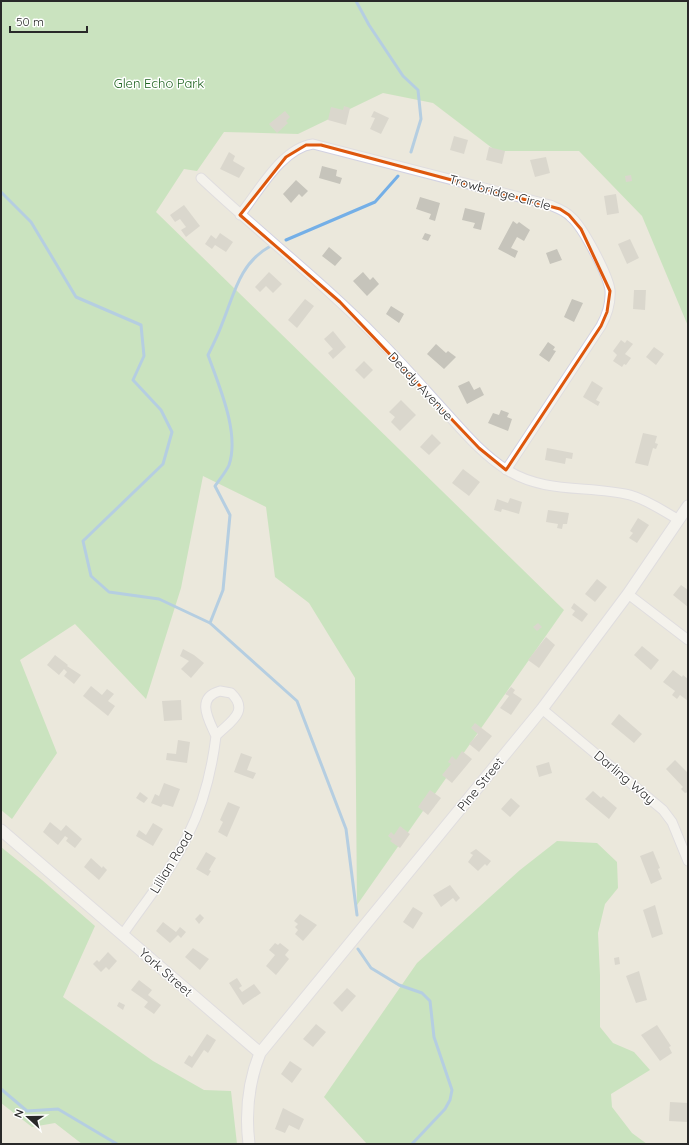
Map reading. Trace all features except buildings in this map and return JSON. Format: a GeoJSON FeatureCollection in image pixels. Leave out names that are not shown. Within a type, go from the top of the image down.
{"type":"FeatureCollection","features":[{"type":"Feature","properties":{"kind":"street","name":"Trowbridge Circle"},"geometry":{"type":"LineString","coordinates":[[240,215],[286,157],[298,148],[313,144],[550,205],[570,215],[581,229],[606,277],[610,291],[607,312],[601,326],[506,470]]}},
{"type":"Feature","properties":{"kind":"street","name":"Deady Avenue"},"geometry":{"type":"LineString","coordinates":[[201,178],[240,215],[345,307],[379,339],[475,444],[506,470],[525,479],[551,487],[632,496],[648,502],[679,520]]}},
{"type":"Feature","properties":{"kind":"street","name":"Pine Street"},"geometry":{"type":"LineString","coordinates":[[260,1053],[542,709],[628,594],[688,506]]}},
{"type":"Feature","properties":{"kind":"street"},"geometry":{"type":"LineString","coordinates":[[628,594],[688,640]]}},
{"type":"Feature","properties":{"kind":"street"},"geometry":{"type":"LineString","coordinates":[[226,691],[236,697],[239,708],[234,719],[216,736],[205,707],[210,696],[214,692],[226,691]]}},
{"type":"Feature","properties":{"kind":"street","name":"Darling Way"},"geometry":{"type":"LineString","coordinates":[[542,709],[663,810],[672,822],[688,861]]}},
{"type":"Feature","properties":{"kind":"street","name":"Lillian Road"},"geometry":{"type":"LineString","coordinates":[[123,934],[171,866],[188,836],[210,771],[216,736]]}},
{"type":"Feature","properties":{"kind":"street","name":"York Street"},"geometry":{"type":"LineString","coordinates":[[1,830],[260,1053]]}},
{"type":"Feature","properties":{"kind":"street"},"geometry":{"type":"LineString","coordinates":[[249,1144],[247,1112],[248,1093],[252,1075],[260,1053]]}},
{"type":"Feature","properties":{"kind":"highlighted area"},"geometry":{"type":"Polygon","coordinates":[[[306,145],[321,145],[560,209],[569,215],[581,229],[610,291],[607,312],[601,326],[506,470],[479,448],[340,302],[240,215],[286,157],[306,145]]]}},
{"type":"Feature","properties":{"kind":"green space","name":"Glen Echo Park"},"geometry":{"type":"Polygon","coordinates":[[[1,1],[688,1],[688,326],[642,216],[579,151],[496,151],[433,103],[383,93],[298,134],[224,132],[197,171],[184,169],[156,212],[564,610],[357,905],[355,678],[309,603],[275,577],[266,507],[203,476],[181,588],[146,699],[75,624],[20,660],[57,753],[12,819],[1,810],[1,1]]]}},
{"type":"Feature","properties":{"kind":"green space"},"geometry":{"type":"Polygon","coordinates":[[[557,841],[597,843],[617,862],[618,888],[605,904],[598,933],[600,1027],[613,1043],[634,1052],[650,1070],[611,1094],[612,1107],[632,1133],[647,1144],[367,1144],[324,1097],[417,963],[520,870],[557,841]]]}},
{"type":"Feature","properties":{"kind":"green space"},"geometry":{"type":"Polygon","coordinates":[[[1,847],[95,926],[63,997],[153,1061],[204,1090],[231,1091],[237,1144],[82,1144],[55,1123],[32,1127],[1,1103],[1,847]]]}},
{"type":"Feature","properties":{"kind":"waterway"},"geometry":{"type":"LineString","coordinates":[[356,1],[369,25],[403,76],[418,90],[421,119],[411,152]]}},
{"type":"Feature","properties":{"kind":"waterway"},"geometry":{"type":"LineString","coordinates":[[286,240],[375,202],[398,176]]}},
{"type":"Feature","properties":{"kind":"waterway"},"geometry":{"type":"LineString","coordinates":[[1,192],[31,222],[76,297],[141,325],[144,356],[133,380],[161,410],[172,432],[163,464],[83,541],[91,576],[109,592],[159,599],[210,623],[297,701],[346,829],[357,915]]}},
{"type":"Feature","properties":{"kind":"waterway"},"geometry":{"type":"LineString","coordinates":[[210,623],[223,590],[230,515],[215,486],[229,465],[232,452],[232,439],[227,410],[208,355],[219,332],[234,291],[244,271],[259,254],[269,247]]}},
{"type":"Feature","properties":{"kind":"waterway"},"geometry":{"type":"LineString","coordinates":[[358,949],[371,968],[399,985],[422,993],[430,1001],[434,1037],[452,1090],[450,1100],[445,1109],[412,1144]]}},
{"type":"Feature","properties":{"kind":"waterway"},"geometry":{"type":"LineString","coordinates":[[1,1089],[27,1111],[58,1109],[117,1144]]}}]}
